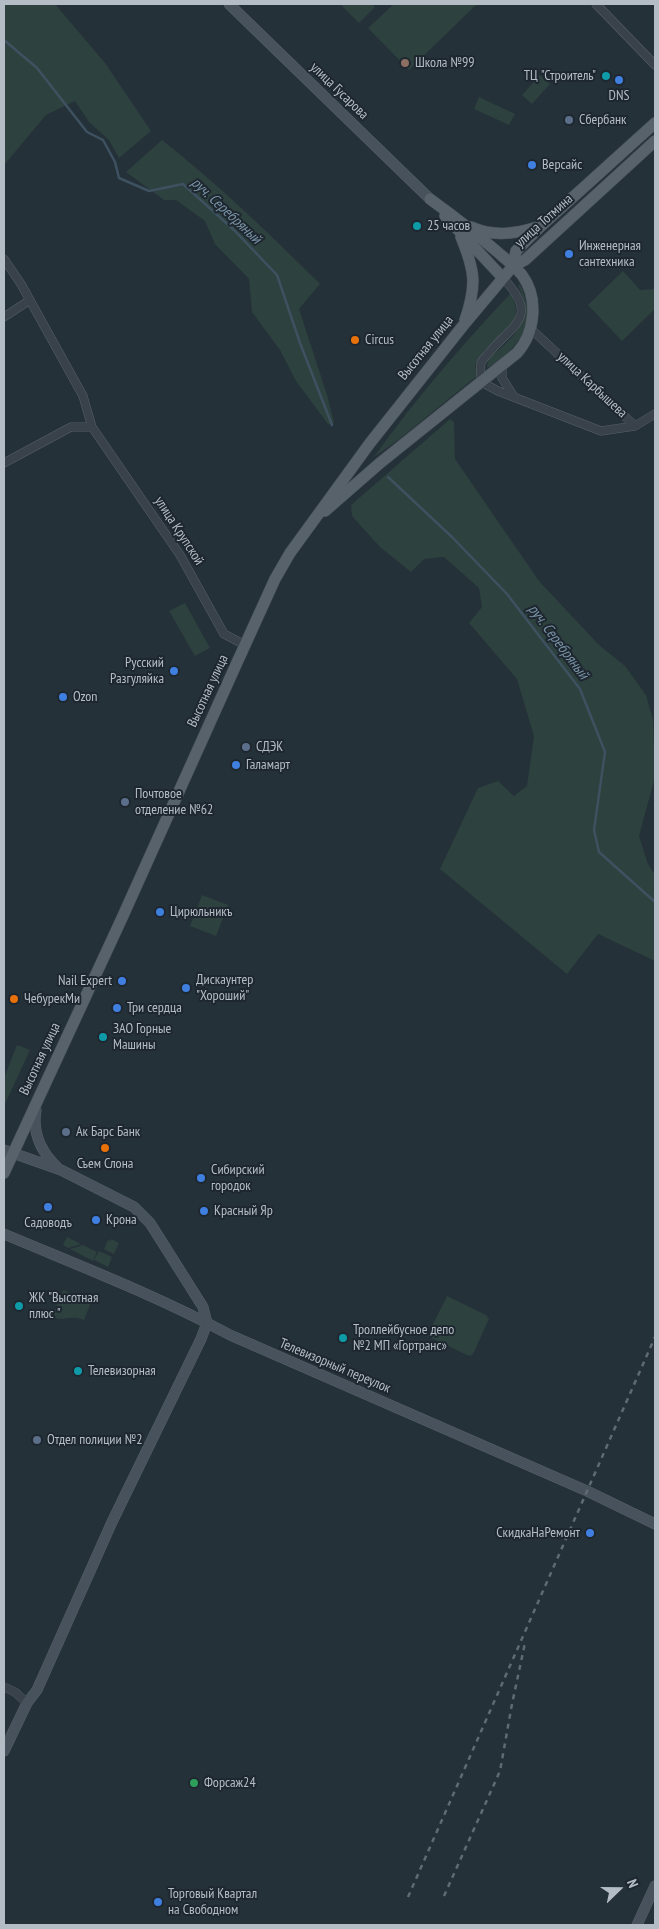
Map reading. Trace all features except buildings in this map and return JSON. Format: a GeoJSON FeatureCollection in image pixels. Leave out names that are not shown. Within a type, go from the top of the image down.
{"type":"FeatureCollection","features":[{"type":"Feature","properties":{"kind":"main road","name":"улица Тотмина"},"geometry":{"type":"LineString","coordinates":[[513,266],[516,251],[655,123]]}},
{"type":"Feature","properties":{"kind":"main road","name":"улица Тотмина"},"geometry":{"type":"LineString","coordinates":[[513,266],[525,260],[655,141]]}},
{"type":"Feature","properties":{"kind":"main road"},"geometry":{"type":"LineString","coordinates":[[309,526],[380,463],[502,366],[522,347],[532,329],[532,302],[522,276],[513,266],[461,227],[430,199]]}},
{"type":"Feature","properties":{"kind":"main road"},"geometry":{"type":"LineString","coordinates":[[461,227],[497,235],[540,227]]}},
{"type":"Feature","properties":{"kind":"main road"},"geometry":{"type":"LineString","coordinates":[[461,227],[503,278]]}},
{"type":"Feature","properties":{"kind":"main road"},"geometry":{"type":"LineString","coordinates":[[461,227],[472,266],[473,284],[473,298],[462,327]]}},
{"type":"Feature","properties":{"kind":"main road","name":"Высотная улица"},"geometry":{"type":"LineString","coordinates":[[4,1173],[8,1152],[37,1100],[275,580],[309,526],[370,443],[513,266]]}},
{"type":"Feature","properties":{"kind":"street","name":"улица Гусарова"},"geometry":{"type":"LineString","coordinates":[[229,4],[430,199]]}},
{"type":"Feature","properties":{"kind":"street"},"geometry":{"type":"LineString","coordinates":[[596,4],[655,65]]}},
{"type":"Feature","properties":{"kind":"street","name":"улица Крупской"},"geometry":{"type":"LineString","coordinates":[[4,260],[30,300],[83,396],[92,427],[180,555],[224,634],[245,645]]}},
{"type":"Feature","properties":{"kind":"street"},"geometry":{"type":"LineString","coordinates":[[503,278],[514,289],[519,301],[520,319],[511,332],[492,348],[481,362],[480,382],[602,431],[635,426]]}},
{"type":"Feature","properties":{"kind":"street"},"geometry":{"type":"LineString","coordinates":[[4,317],[30,300]]}},
{"type":"Feature","properties":{"kind":"street","name":"улица Карбышева"},"geometry":{"type":"LineString","coordinates":[[532,329],[635,426],[655,414]]}},
{"type":"Feature","properties":{"kind":"street"},"geometry":{"type":"LineString","coordinates":[[502,366],[502,378],[514,397]]}},
{"type":"Feature","properties":{"kind":"street"},"geometry":{"type":"LineString","coordinates":[[4,462],[71,427],[92,427]]}},
{"type":"Feature","properties":{"kind":"street"},"geometry":{"type":"LineString","coordinates":[[37,1100],[34,1122],[36,1132],[45,1155],[61,1170]]}},
{"type":"Feature","properties":{"kind":"street"},"geometry":{"type":"LineString","coordinates":[[4,1751],[27,1703],[37,1690],[112,1522],[201,1340],[207,1323],[203,1307],[166,1247],[150,1223],[134,1207],[61,1170],[8,1152]]}},
{"type":"Feature","properties":{"kind":"street","name":"Телевизорный переулок"},"geometry":{"type":"LineString","coordinates":[[4,1234],[106,1277],[230,1335],[587,1491],[655,1524]]}},
{"type":"Feature","properties":{"kind":"street"},"geometry":{"type":"LineString","coordinates":[[4,1687],[15,1692],[27,1703]]}},
{"type":"Feature","properties":{"kind":"street"},"geometry":{"type":"LineString","coordinates":[[637,1925],[655,1886]]}},
{"type":"Feature","properties":{"kind":"green space"},"geometry":{"type":"Polygon","coordinates":[[[4,4],[55,4],[105,63],[151,131],[119,158],[109,140],[89,122],[75,101],[46,115],[4,165],[4,4]]]}},
{"type":"Feature","properties":{"kind":"green space"},"geometry":{"type":"Polygon","coordinates":[[[340,4],[372,4],[375,7],[359,23],[340,4]]]}},
{"type":"Feature","properties":{"kind":"green space"},"geometry":{"type":"Polygon","coordinates":[[[394,4],[477,4],[409,70],[368,28],[394,4]]]}},
{"type":"Feature","properties":{"kind":"green space"},"geometry":{"type":"Polygon","coordinates":[[[540,75],[550,84],[532,104],[522,95],[540,75]]]}},
{"type":"Feature","properties":{"kind":"green space"},"geometry":{"type":"Polygon","coordinates":[[[479,97],[515,114],[509,125],[474,109],[479,97]]]}},
{"type":"Feature","properties":{"kind":"green space"},"geometry":{"type":"Polygon","coordinates":[[[162,140],[243,209],[320,284],[299,309],[327,395],[334,422],[332,425],[328,424],[296,381],[280,350],[252,312],[249,279],[215,244],[205,221],[176,200],[164,200],[126,172],[162,140]]]}},
{"type":"Feature","properties":{"kind":"green space"},"geometry":{"type":"Polygon","coordinates":[[[623,271],[640,290],[655,289],[655,309],[622,341],[588,305],[623,271]]]}},
{"type":"Feature","properties":{"kind":"green space"},"geometry":{"type":"Polygon","coordinates":[[[520,284],[527,305],[526,324],[523,333],[511,349],[487,368],[490,358],[513,336],[522,321],[524,305],[518,286],[520,284]]]}},
{"type":"Feature","properties":{"kind":"green space"},"geometry":{"type":"Polygon","coordinates":[[[511,293],[516,308],[515,322],[483,352],[475,365],[477,376],[374,457],[440,372],[511,293]]]}},
{"type":"Feature","properties":{"kind":"green space"},"geometry":{"type":"Polygon","coordinates":[[[450,419],[454,422],[455,459],[539,581],[599,645],[625,666],[646,695],[653,720],[655,777],[639,836],[648,864],[655,875],[655,961],[598,934],[567,974],[440,869],[478,788],[498,781],[514,796],[527,786],[534,736],[517,679],[469,623],[482,607],[479,588],[444,557],[424,559],[411,572],[380,547],[352,516],[351,505],[450,419]]]}},
{"type":"Feature","properties":{"kind":"green space"},"geometry":{"type":"Polygon","coordinates":[[[185,603],[210,648],[195,656],[169,611],[185,603]]]}},
{"type":"Feature","properties":{"kind":"green space"},"geometry":{"type":"Polygon","coordinates":[[[202,895],[228,905],[216,936],[190,926],[202,895]]]}},
{"type":"Feature","properties":{"kind":"green space"},"geometry":{"type":"Polygon","coordinates":[[[17,1045],[30,1050],[4,1106],[4,1078],[17,1045]]]}},
{"type":"Feature","properties":{"kind":"green space"},"geometry":{"type":"Polygon","coordinates":[[[67,1237],[81,1244],[68,1248],[63,1245],[67,1237]]]}},
{"type":"Feature","properties":{"kind":"green space"},"geometry":{"type":"Polygon","coordinates":[[[111,1239],[119,1243],[114,1254],[104,1249],[108,1240],[110,1241],[111,1239]]]}},
{"type":"Feature","properties":{"kind":"green space"},"geometry":{"type":"Polygon","coordinates":[[[83,1245],[97,1252],[93,1261],[70,1249],[83,1245]]]}},
{"type":"Feature","properties":{"kind":"green space"},"geometry":{"type":"Polygon","coordinates":[[[99,1251],[112,1257],[108,1267],[94,1260],[99,1251]]]}},
{"type":"Feature","properties":{"kind":"green space"},"geometry":{"type":"Polygon","coordinates":[[[63,1290],[91,1302],[84,1320],[79,1318],[60,1319],[52,1317],[63,1290]]]}},
{"type":"Feature","properties":{"kind":"green space"},"geometry":{"type":"Polygon","coordinates":[[[447,1296],[486,1315],[489,1319],[471,1356],[427,1336],[447,1296]]]}},
{"type":"Feature","properties":{"kind":"waterway","name":"руч. Серебряный"},"geometry":{"type":"LineString","coordinates":[[4,40],[37,68],[87,132],[103,140],[115,162],[119,178],[149,191],[183,184],[234,230],[277,275],[300,343],[332,425]]}},
{"type":"Feature","properties":{"kind":"waterway","name":"руч. Серебряный"},"geometry":{"type":"LineString","coordinates":[[388,477],[452,537],[507,594],[580,689],[605,752],[594,830],[599,852],[655,902]]}},
{"type":"Feature","properties":{"kind":"railway"},"geometry":{"type":"LineString","coordinates":[[408,1897],[655,1337]]}},
{"type":"Feature","properties":{"kind":"railway"},"geometry":{"type":"LineString","coordinates":[[444,1896],[500,1771],[525,1643]]}},
{"type":"Feature","properties":{"kind":"place","name":"Школа №99"},"geometry":{"type":"Point","coordinates":[405,63]}},
{"type":"Feature","properties":{"kind":"place","name":"ТЦ \"Строитель\""},"geometry":{"type":"Point","coordinates":[606,76]}},
{"type":"Feature","properties":{"kind":"place","name":"DNS"},"geometry":{"type":"Point","coordinates":[619,80]}},
{"type":"Feature","properties":{"kind":"place","name":"Сбербанк"},"geometry":{"type":"Point","coordinates":[569,120]}},
{"type":"Feature","properties":{"kind":"place","name":"Версайс"},"geometry":{"type":"Point","coordinates":[532,165]}},
{"type":"Feature","properties":{"kind":"place","name":"25 часов"},"geometry":{"type":"Point","coordinates":[417,226]}},
{"type":"Feature","properties":{"kind":"place","name":"Инженерная сантехника"},"geometry":{"type":"Point","coordinates":[569,254]}},
{"type":"Feature","properties":{"kind":"place","name":"Circus"},"geometry":{"type":"Point","coordinates":[355,340]}},
{"type":"Feature","properties":{"kind":"place","name":"Русский Разгуляйка"},"geometry":{"type":"Point","coordinates":[174,671]}},
{"type":"Feature","properties":{"kind":"place","name":"Ozon"},"geometry":{"type":"Point","coordinates":[63,697]}},
{"type":"Feature","properties":{"kind":"place","name":"СДЭК"},"geometry":{"type":"Point","coordinates":[246,747]}},
{"type":"Feature","properties":{"kind":"place","name":"Галамарт"},"geometry":{"type":"Point","coordinates":[236,765]}},
{"type":"Feature","properties":{"kind":"place","name":"Почтовое отделение №62"},"geometry":{"type":"Point","coordinates":[125,802]}},
{"type":"Feature","properties":{"kind":"place","name":"Цирюльникъ"},"geometry":{"type":"Point","coordinates":[160,912]}},
{"type":"Feature","properties":{"kind":"place","name":"Nail Expert"},"geometry":{"type":"Point","coordinates":[122,981]}},
{"type":"Feature","properties":{"kind":"place","name":"Дискаунтер \"Хороший\""},"geometry":{"type":"Point","coordinates":[186,988]}},
{"type":"Feature","properties":{"kind":"place","name":"ЧебурекМи"},"geometry":{"type":"Point","coordinates":[14,999]}},
{"type":"Feature","properties":{"kind":"place","name":"Три сердца"},"geometry":{"type":"Point","coordinates":[117,1008]}},
{"type":"Feature","properties":{"kind":"place","name":"ЗАО Горные Машины"},"geometry":{"type":"Point","coordinates":[103,1037]}},
{"type":"Feature","properties":{"kind":"place","name":"Ак Барс Банк"},"geometry":{"type":"Point","coordinates":[66,1132]}},
{"type":"Feature","properties":{"kind":"place","name":"Съем Слона"},"geometry":{"type":"Point","coordinates":[105,1148]}},
{"type":"Feature","properties":{"kind":"place","name":"Сибирский городок"},"geometry":{"type":"Point","coordinates":[201,1178]}},
{"type":"Feature","properties":{"kind":"place","name":"Садоводъ"},"geometry":{"type":"Point","coordinates":[48,1207]}},
{"type":"Feature","properties":{"kind":"place","name":"Красный Яр"},"geometry":{"type":"Point","coordinates":[204,1211]}},
{"type":"Feature","properties":{"kind":"place","name":"Крона"},"geometry":{"type":"Point","coordinates":[96,1220]}},
{"type":"Feature","properties":{"kind":"place","name":"ЖК \"Высотная плюс \""},"geometry":{"type":"Point","coordinates":[19,1306]}},
{"type":"Feature","properties":{"kind":"place","name":"Троллейбусное депо №2 МП «Гортранс»"},"geometry":{"type":"Point","coordinates":[343,1338]}},
{"type":"Feature","properties":{"kind":"place","name":"Телевизорная"},"geometry":{"type":"Point","coordinates":[78,1371]}},
{"type":"Feature","properties":{"kind":"place","name":"Отдел полиции №2"},"geometry":{"type":"Point","coordinates":[37,1440]}},
{"type":"Feature","properties":{"kind":"place","name":"СкидкаНаРемонт"},"geometry":{"type":"Point","coordinates":[590,1533]}},
{"type":"Feature","properties":{"kind":"place","name":"Форсаж24"},"geometry":{"type":"Point","coordinates":[194,1783]}},
{"type":"Feature","properties":{"kind":"place","name":"Торговый Квартал на Свободном"},"geometry":{"type":"Point","coordinates":[158,1902]}}]}
